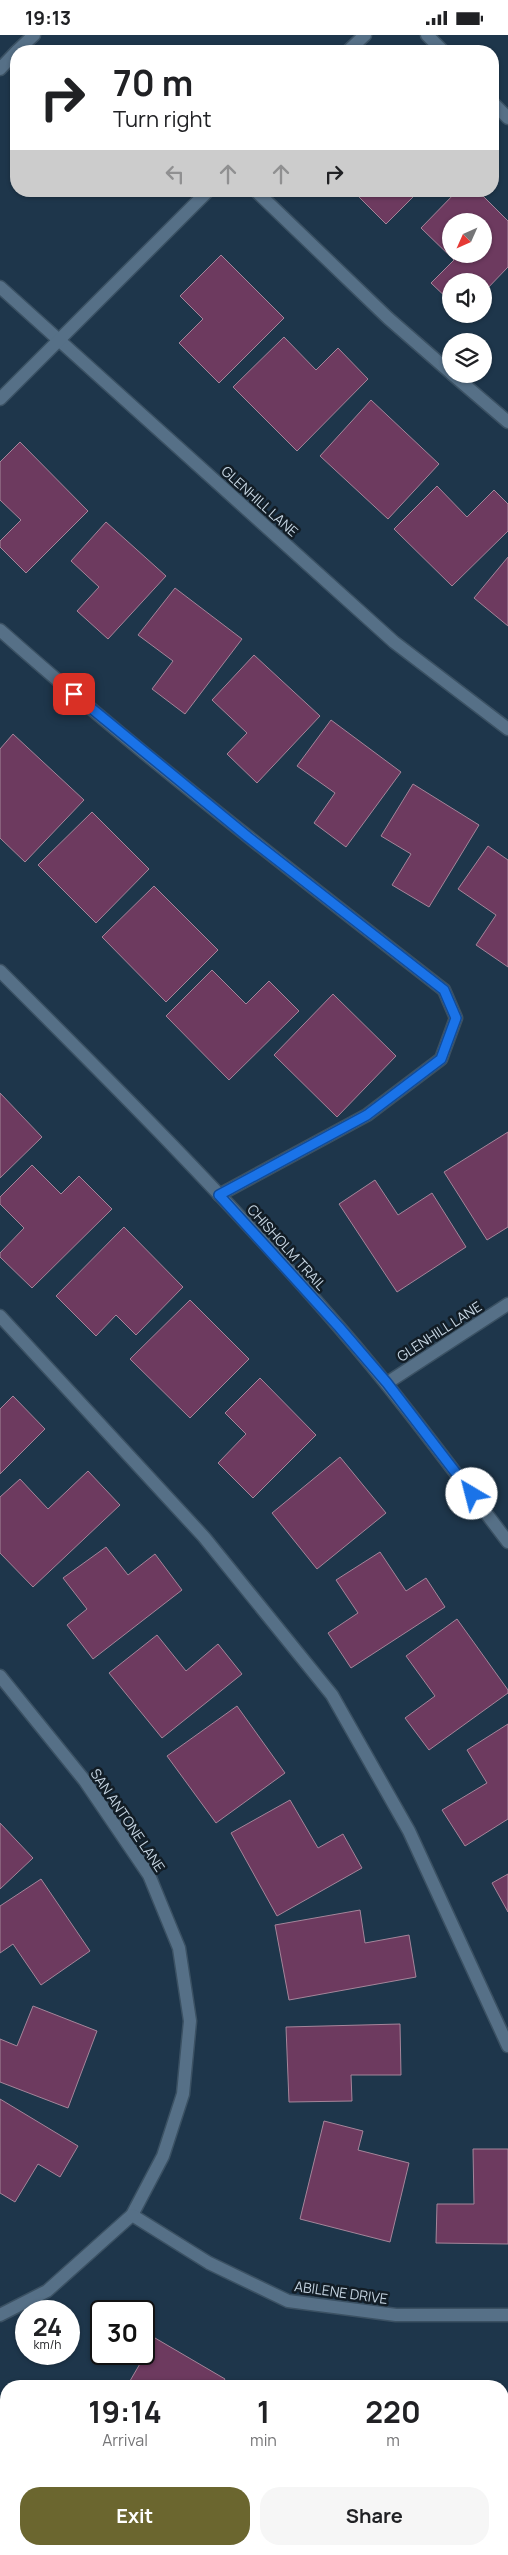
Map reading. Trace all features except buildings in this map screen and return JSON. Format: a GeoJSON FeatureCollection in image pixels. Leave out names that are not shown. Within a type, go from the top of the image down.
{"type":"FeatureCollection","features":[{"type":"Feature","properties":{"kind":"street"},"geometry":{"type":"LineString","coordinates":[[24,45],[34,35]]}},
{"type":"Feature","properties":{"kind":"street"},"geometry":{"type":"LineString","coordinates":[[354,45],[365,35]]}},
{"type":"Feature","properties":{"kind":"street"},"geometry":{"type":"LineString","coordinates":[[427,35],[436,45]]}},
{"type":"Feature","properties":{"kind":"street"},"geometry":{"type":"LineString","coordinates":[[0,69],[10,59]]}},
{"type":"Feature","properties":{"kind":"street"},"geometry":{"type":"LineString","coordinates":[[499,109],[508,118]]}},
{"type":"Feature","properties":{"kind":"street"},"geometry":{"type":"LineString","coordinates":[[0,399],[202,197]]}},
{"type":"Feature","properties":{"kind":"street"},"geometry":{"type":"LineString","coordinates":[[262,197],[388,318],[442,364]]}},
{"type":"Feature","properties":{"kind":"street","name":"GLENHILL LANE"},"geometry":{"type":"LineString","coordinates":[[0,287],[394,642],[508,729]]}},
{"type":"Feature","properties":{"kind":"street"},"geometry":{"type":"LineString","coordinates":[[463,383],[508,422]]}},
{"type":"Feature","properties":{"kind":"street"},"geometry":{"type":"LineString","coordinates":[[0,631],[103,719],[240,831],[444,990],[456,1018],[441,1059],[367,1115],[219,1195]]}},
{"type":"Feature","properties":{"kind":"street","name":"CHISHOLM TRAIL"},"geometry":{"type":"LineString","coordinates":[[0,971],[169,1141],[339,1327],[387,1383],[508,1542]]}},
{"type":"Feature","properties":{"kind":"street","name":"GLENHILL LANE"},"geometry":{"type":"LineString","coordinates":[[387,1383],[508,1304]]}},
{"type":"Feature","properties":{"kind":"street"},"geometry":{"type":"LineString","coordinates":[[0,1316],[204,1537],[332,1695],[409,1831],[508,2046]]}},
{"type":"Feature","properties":{"kind":"street","name":"SAN ANTONE LANE"},"geometry":{"type":"LineString","coordinates":[[0,1676],[85,1781],[149,1875],[180,1948],[190,2021],[183,2094],[163,2156],[132,2215],[47,2291],[0,2315]]}},
{"type":"Feature","properties":{"kind":"street","name":"ABILENE DRIVE"},"geometry":{"type":"LineString","coordinates":[[132,2215],[209,2263],[288,2301],[396,2315],[508,2315]]}},
{"type":"Feature","properties":{"kind":"route"},"geometry":{"type":"LineString","coordinates":[[74,694],[248,837],[444,990],[456,1018],[441,1059],[367,1115],[219,1195],[339,1327],[387,1383],[472,1494]]}}]}
